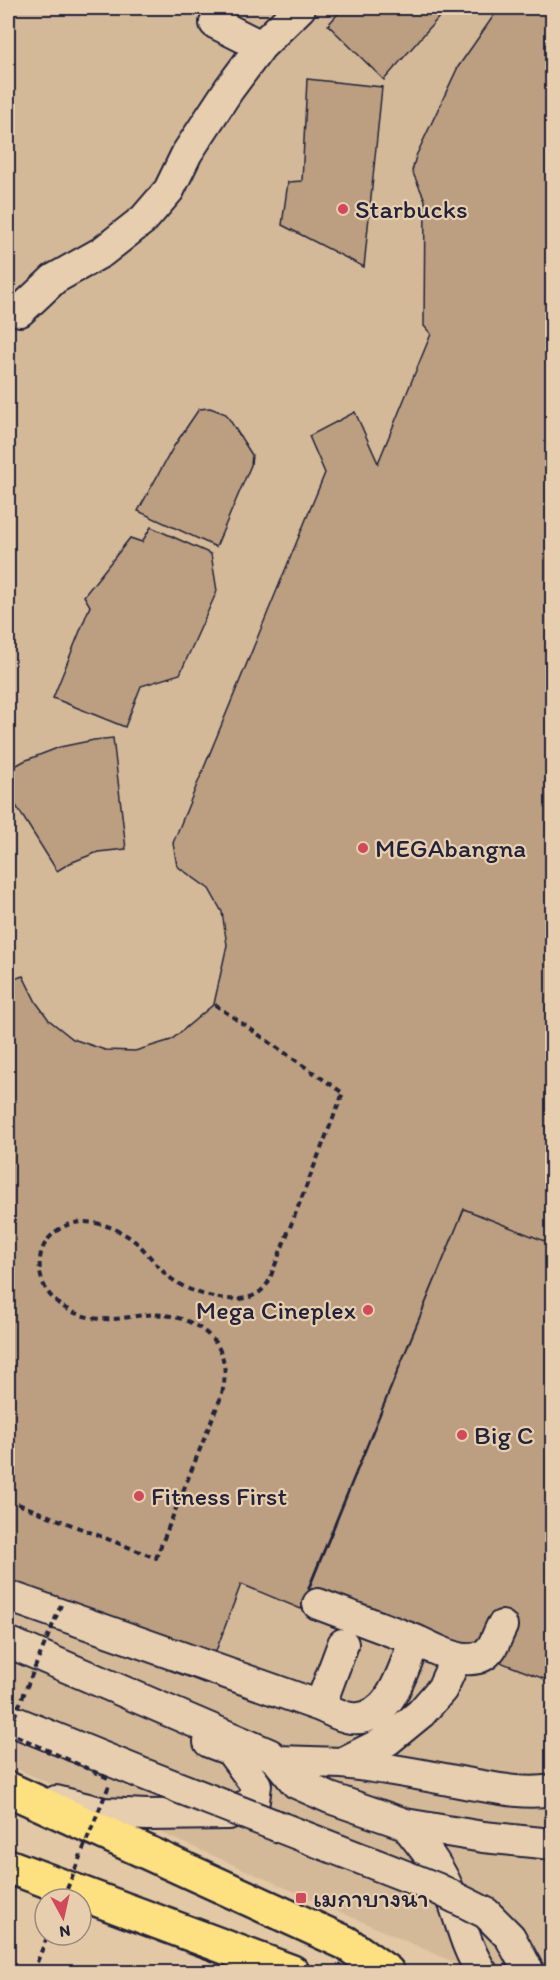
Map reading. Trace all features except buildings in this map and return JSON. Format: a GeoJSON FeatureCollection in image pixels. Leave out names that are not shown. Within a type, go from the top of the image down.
{"type":"FeatureCollection","features":[{"type":"Feature","properties":{"kind":"main road"},"geometry":{"type":"LineString","coordinates":[[10,1790],[346,1943],[387,1972]]}},
{"type":"Feature","properties":{"kind":"main road"},"geometry":{"type":"LineString","coordinates":[[8,1866],[292,1972]]}},
{"type":"Feature","properties":{"kind":"lane"},"geometry":{"type":"LineString","coordinates":[[20,311],[54,279],[102,252],[144,219],[169,190],[187,153],[229,89],[261,46],[300,8]]}},
{"type":"Feature","properties":{"kind":"lane"},"geometry":{"type":"LineString","coordinates":[[215,23],[261,46]]}},
{"type":"Feature","properties":{"kind":"lane"},"geometry":{"type":"LineString","coordinates":[[8,1596],[349,1718],[364,1718],[381,1710],[394,1690],[415,1640]]}},
{"type":"Feature","properties":{"kind":"lane"},"geometry":{"type":"LineString","coordinates":[[318,1604],[415,1640],[456,1658],[469,1660],[491,1649],[502,1626]]}},
{"type":"Feature","properties":{"kind":"lane"},"geometry":{"type":"LineString","coordinates":[[8,1642],[268,1754],[278,1761],[296,1783],[330,1798],[405,1824],[483,1837],[552,1844]]}},
{"type":"Feature","properties":{"kind":"lane"},"geometry":{"type":"LineString","coordinates":[[320,1706],[343,1644]]}},
{"type":"Feature","properties":{"kind":"lane"},"geometry":{"type":"LineString","coordinates":[[342,1763],[388,1740],[421,1713],[442,1689],[456,1658]]}},
{"type":"Feature","properties":{"kind":"lane"},"geometry":{"type":"LineString","coordinates":[[8,1664],[230,1750],[256,1785],[254,1801],[229,1814],[104,1813],[10,1790]]}},
{"type":"Feature","properties":{"kind":"lane"},"geometry":{"type":"LineString","coordinates":[[8,1719],[436,1888],[486,1913],[510,1936],[530,1972]]}},
{"type":"Feature","properties":{"kind":"lane"},"geometry":{"type":"LineString","coordinates":[[278,1761],[342,1763],[535,1793],[552,1790]]}},
{"type":"Feature","properties":{"kind":"lane"},"geometry":{"type":"LineString","coordinates":[[405,1824],[434,1860],[448,1888],[463,1934],[482,1972]]}},
{"type":"Feature","properties":{"kind":"path"},"geometry":{"type":"LineString","coordinates":[[8,1500],[156,1558],[221,1397],[226,1380],[219,1348],[200,1327],[169,1316],[148,1314],[106,1320],[73,1313],[59,1305],[46,1292],[39,1262],[46,1240],[65,1225],[81,1222],[99,1224],[118,1231],[137,1244],[177,1283],[211,1296],[245,1299],[259,1293],[268,1283],[343,1093],[214,1004]]}},
{"type":"Feature","properties":{"kind":"path"},"geometry":{"type":"LineString","coordinates":[[61,1605],[8,1732],[111,1780],[68,1887]]}},
{"type":"Feature","properties":{"kind":"path"},"geometry":{"type":"LineString","coordinates":[[33,1972],[43,1947]]}},
{"type":"Feature","properties":{"kind":"shaded area"},"geometry":{"type":"Polygon","coordinates":[[[8,8],[552,8],[552,1972],[476,1972],[8,1765],[8,8]]]}},
{"type":"Feature","properties":{"kind":"place","name":"Starbucks"},"geometry":{"type":"Point","coordinates":[343,209]}},
{"type":"Feature","properties":{"kind":"place","name":"MEGAbangna"},"geometry":{"type":"Point","coordinates":[363,848]}},
{"type":"Feature","properties":{"kind":"place","name":"Mega Cineplex"},"geometry":{"type":"Point","coordinates":[368,1310]}},
{"type":"Feature","properties":{"kind":"place","name":"Big C"},"geometry":{"type":"Point","coordinates":[462,1435]}},
{"type":"Feature","properties":{"kind":"place","name":"Fitness First"},"geometry":{"type":"Point","coordinates":[139,1496]}},
{"type":"Feature","properties":{"kind":"place","name":"เมกาบางนา"},"geometry":{"type":"Point","coordinates":[301,1898]}}]}
